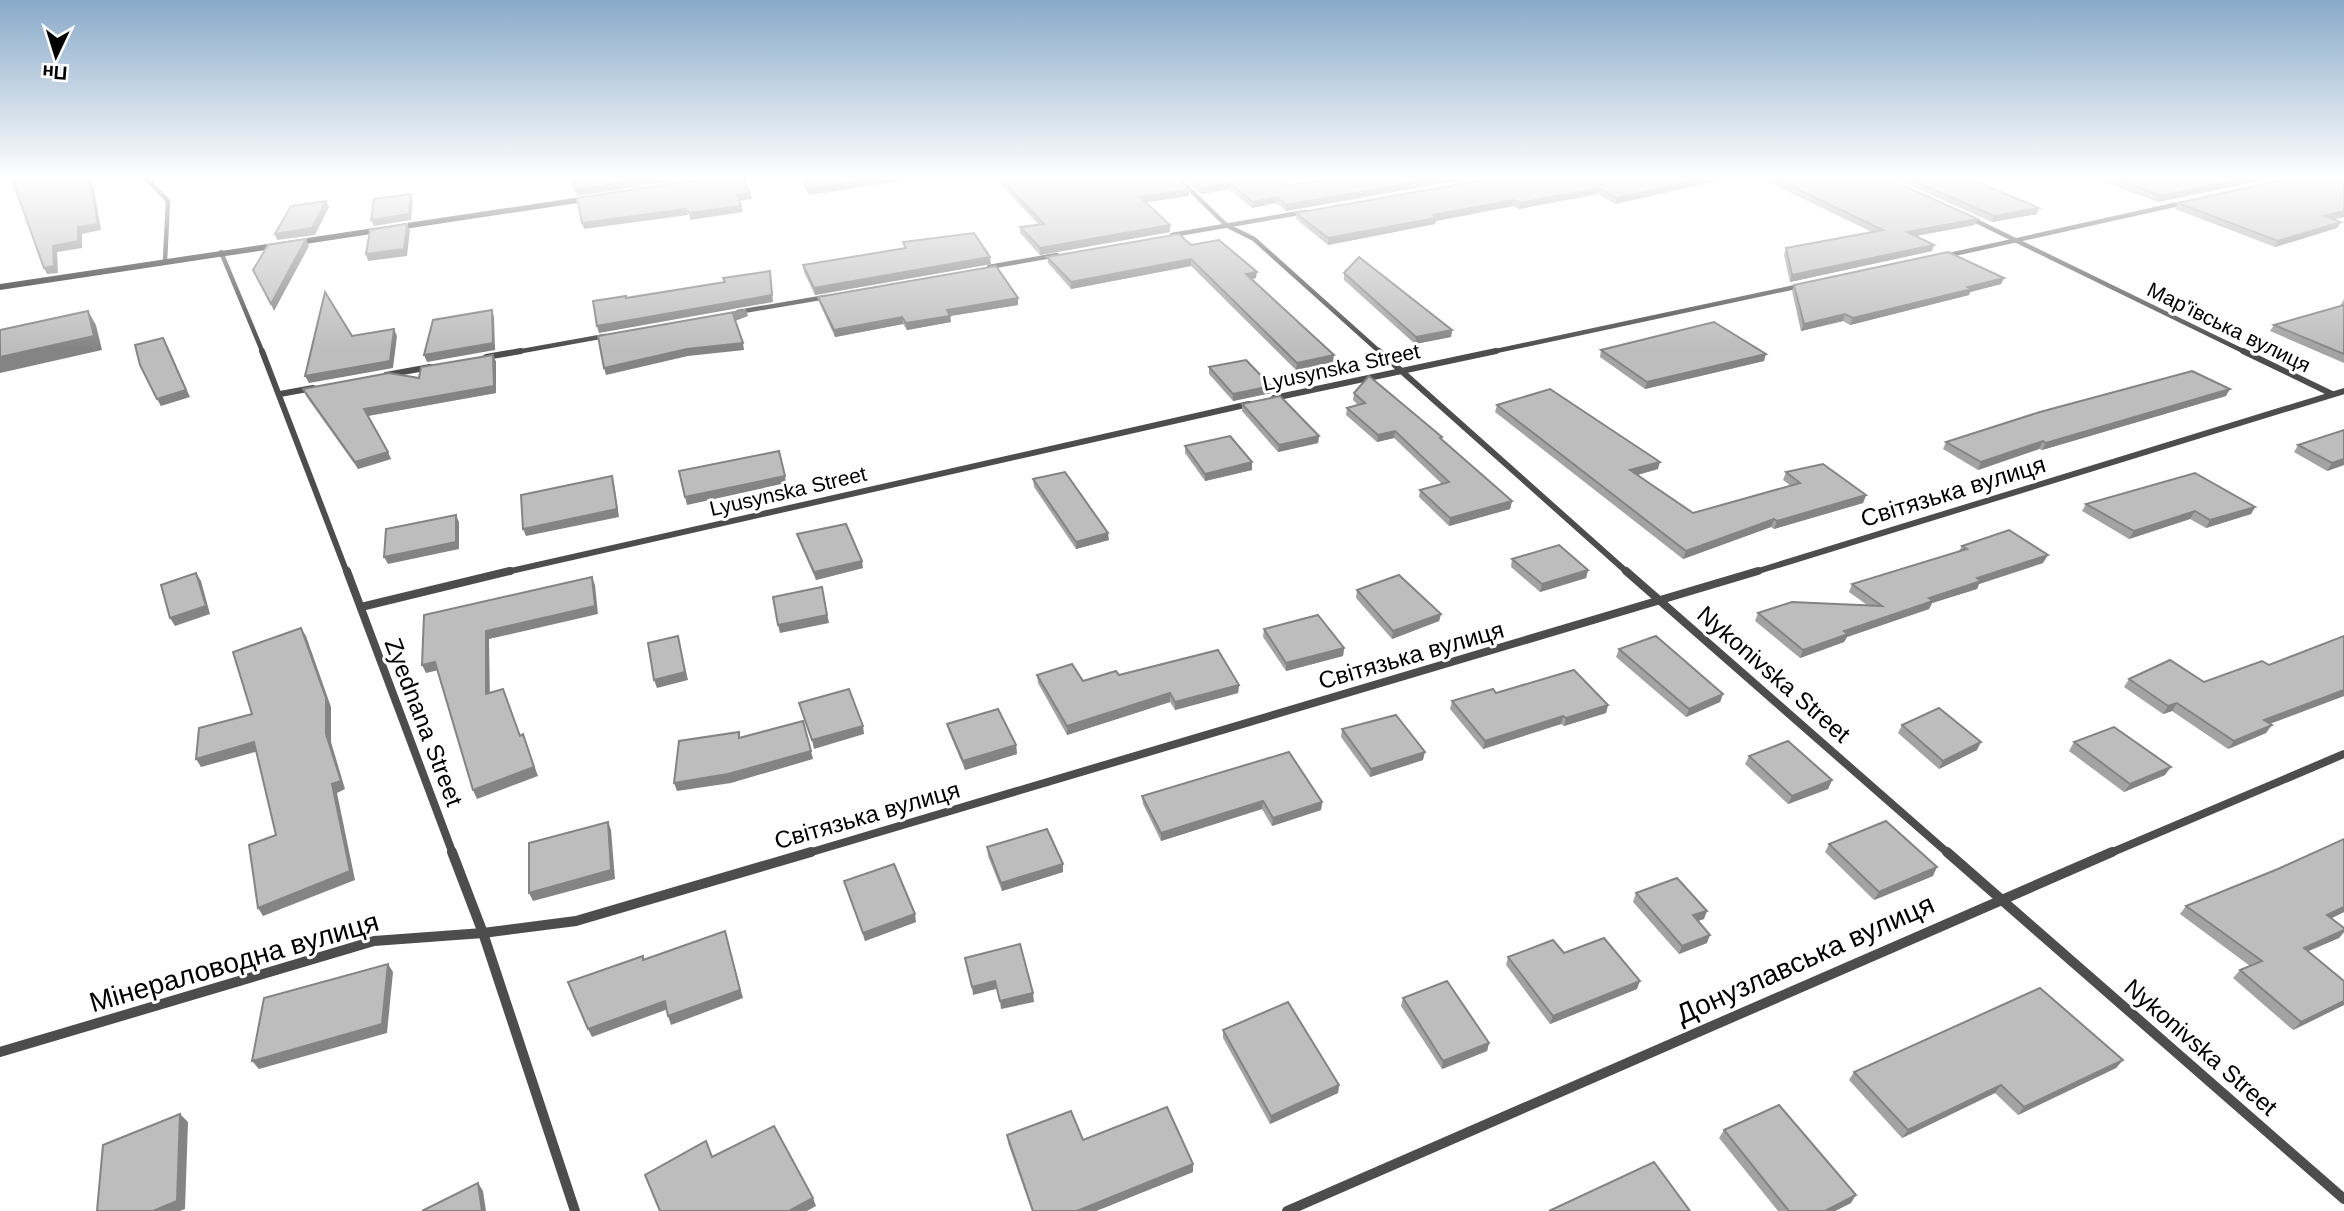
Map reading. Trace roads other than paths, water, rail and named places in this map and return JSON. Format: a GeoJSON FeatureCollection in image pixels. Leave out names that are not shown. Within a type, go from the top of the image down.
{"type":"FeatureCollection","features":[{"type":"Feature","properties":{"kind":"main road"},"geometry":{"type":"LineString","coordinates":[[0,287],[335,236]]}},
{"type":"Feature","properties":{"kind":"street"},"geometry":{"type":"LineString","coordinates":[[165,261],[166,236]]}},
{"type":"Feature","properties":{"kind":"street"},"geometry":{"type":"LineString","coordinates":[[1158,237],[1166,236]]}},
{"type":"Feature","properties":{"kind":"street","name":"Nykonivska Street"},"geometry":{"type":"LineString","coordinates":[[1247,236],[1403,369],[1660,601],[2344,1199]]}},
{"type":"Feature","properties":{"kind":"street","name":"Мар'ївська вулиця"},"geometry":{"type":"LineString","coordinates":[[2009,236],[2275,368],[2333,394]]}},
{"type":"Feature","properties":{"kind":"street"},"geometry":{"type":"LineString","coordinates":[[1937,257],[2039,236]]}},
{"type":"Feature","properties":{"kind":"street","name":"Zyednana Street"},"geometry":{"type":"LineString","coordinates":[[221,252],[280,394],[483,933],[575,1211]]}},
{"type":"Feature","properties":{"kind":"street"},"geometry":{"type":"LineString","coordinates":[[979,269],[1062,255]]}},
{"type":"Feature","properties":{"kind":"street","name":"Lyusynska Street"},"geometry":{"type":"LineString","coordinates":[[1268,400],[1814,283]]}},
{"type":"Feature","properties":{"kind":"street"},"geometry":{"type":"LineString","coordinates":[[733,313],[829,296]]}},
{"type":"Feature","properties":{"kind":"street"},"geometry":{"type":"LineString","coordinates":[[472,360],[609,335]]}},
{"type":"Feature","properties":{"kind":"street"},"geometry":{"type":"LineString","coordinates":[[376,377],[431,367]]}},
{"type":"Feature","properties":{"kind":"street"},"geometry":{"type":"LineString","coordinates":[[280,394],[321,386]]}},
{"type":"Feature","properties":{"kind":"street","name":"Світязька вулиця"},"geometry":{"type":"LineString","coordinates":[[483,933],[576,921],[1660,601],[2344,391]]}},
{"type":"Feature","properties":{"kind":"street","name":"Lyusynska Street"},"geometry":{"type":"LineString","coordinates":[[361,607],[608,547],[1254,402]]}},
{"type":"Feature","properties":{"kind":"street","name":"Донузлавська вулиця"},"geometry":{"type":"LineString","coordinates":[[1287,1211],[2002,898],[2344,754]]}},
{"type":"Feature","properties":{"kind":"street","name":"Мінераловодна вулиця"},"geometry":{"type":"LineString","coordinates":[[0,1052],[374,941],[483,933]]}}]}
